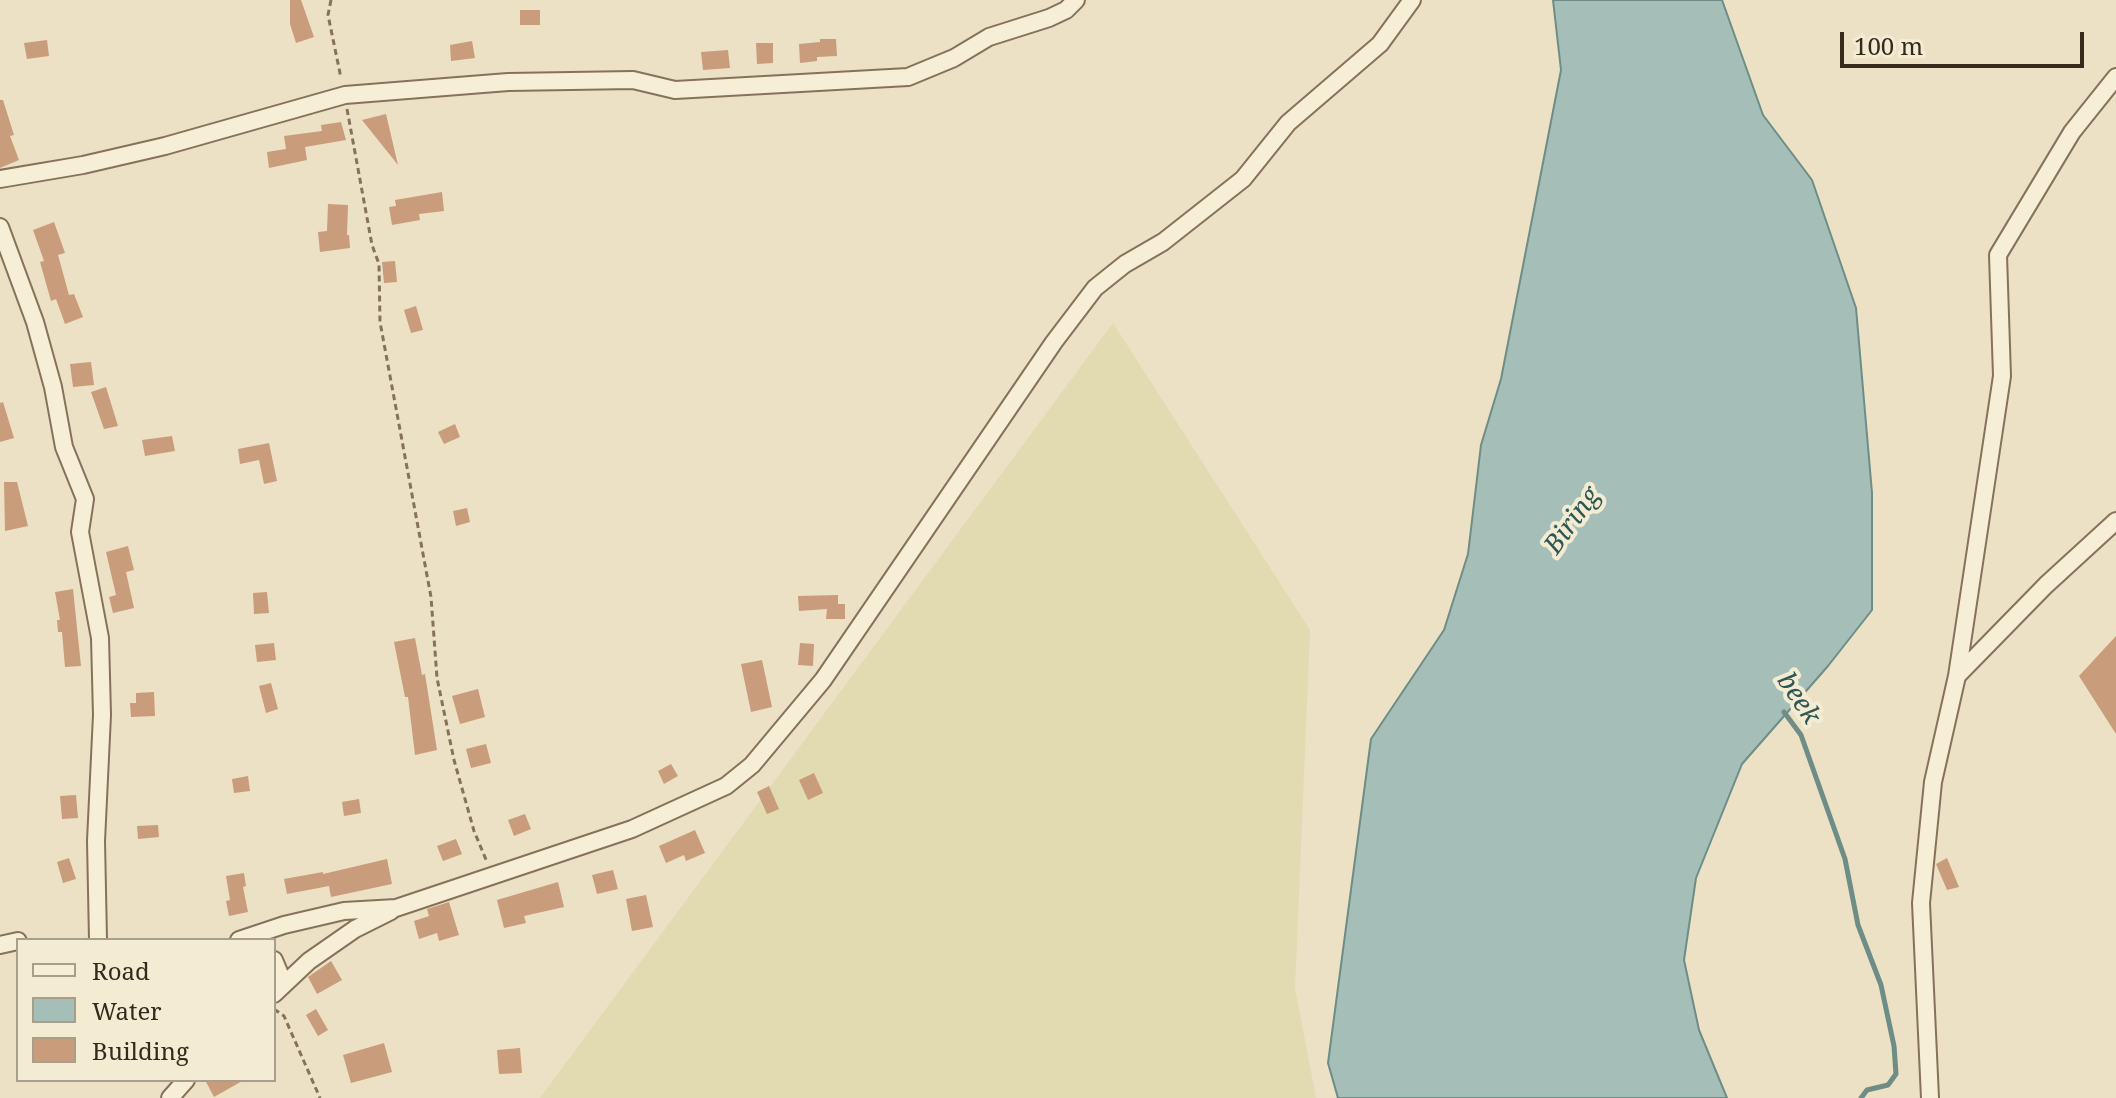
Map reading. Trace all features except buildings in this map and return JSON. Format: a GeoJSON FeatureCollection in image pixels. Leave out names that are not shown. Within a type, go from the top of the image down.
{"type":"FeatureCollection","features":[{"type":"Feature","properties":{"kind":"street"},"geometry":{"type":"LineString","coordinates":[[0,179],[83,165],[165,146],[345,95],[508,82],[633,80],[675,90],[908,77],[942,64],[989,37],[1049,18],[1066,10],[1076,0]]}},
{"type":"Feature","properties":{"kind":"street"},"geometry":{"type":"LineString","coordinates":[[279,989],[309,961],[355,929],[396,908],[632,829],[726,786],[752,765],[823,680],[1054,342],[1095,288],[1125,264],[1163,242],[1243,179],[1288,123],[1380,44],[1412,0]]}},
{"type":"Feature","properties":{"kind":"street"},"geometry":{"type":"LineString","coordinates":[[1930,1098],[1921,903],[1933,782],[1957,676],[2002,376],[1998,255],[2072,132],[2116,77]]}},
{"type":"Feature","properties":{"kind":"street"},"geometry":{"type":"LineString","coordinates":[[0,227],[35,322],[50,374],[64,447],[85,499],[80,532],[100,638],[102,715],[96,841],[98,938]]}},
{"type":"Feature","properties":{"kind":"street"},"geometry":{"type":"LineString","coordinates":[[1957,676],[2046,585],[2116,521]]}},
{"type":"Feature","properties":{"kind":"street"},"geometry":{"type":"LineString","coordinates":[[264,936],[344,911],[396,908]]}},
{"type":"Feature","properties":{"kind":"street"},"geometry":{"type":"LineString","coordinates":[[170,1098],[184,1082]]}},
{"type":"Feature","properties":{"kind":"path"},"geometry":{"type":"LineString","coordinates":[[331,0],[328,15],[372,245],[379,264],[380,322],[431,597],[437,678],[454,760],[474,831],[492,875]]}},
{"type":"Feature","properties":{"kind":"path"},"geometry":{"type":"LineString","coordinates":[[276,1010],[284,1016],[320,1098]]}},
{"type":"Feature","properties":{"kind":"shaded area"},"geometry":{"type":"Polygon","coordinates":[[[1113,323],[1310,630],[1295,988],[1316,1098],[540,1098],[1113,323]]]}},
{"type":"Feature","properties":{"kind":"water","name":"Biring"},"geometry":{"type":"Polygon","coordinates":[[[1553,0],[1722,0],[1763,115],[1812,180],[1856,308],[1872,493],[1872,610],[1828,666],[1742,764],[1696,878],[1684,960],[1699,1030],[1727,1098],[1338,1098],[1328,1063],[1371,739],[1444,630],[1468,554],[1481,445],[1501,379],[1561,70],[1553,0]]]}},
{"type":"Feature","properties":{"kind":"waterway","name":"beek"},"geometry":{"type":"LineString","coordinates":[[1784,712],[1801,735],[1845,859],[1858,925],[1881,985],[1894,1046],[1896,1074],[1888,1085],[1867,1090],[1861,1098]]}}]}
